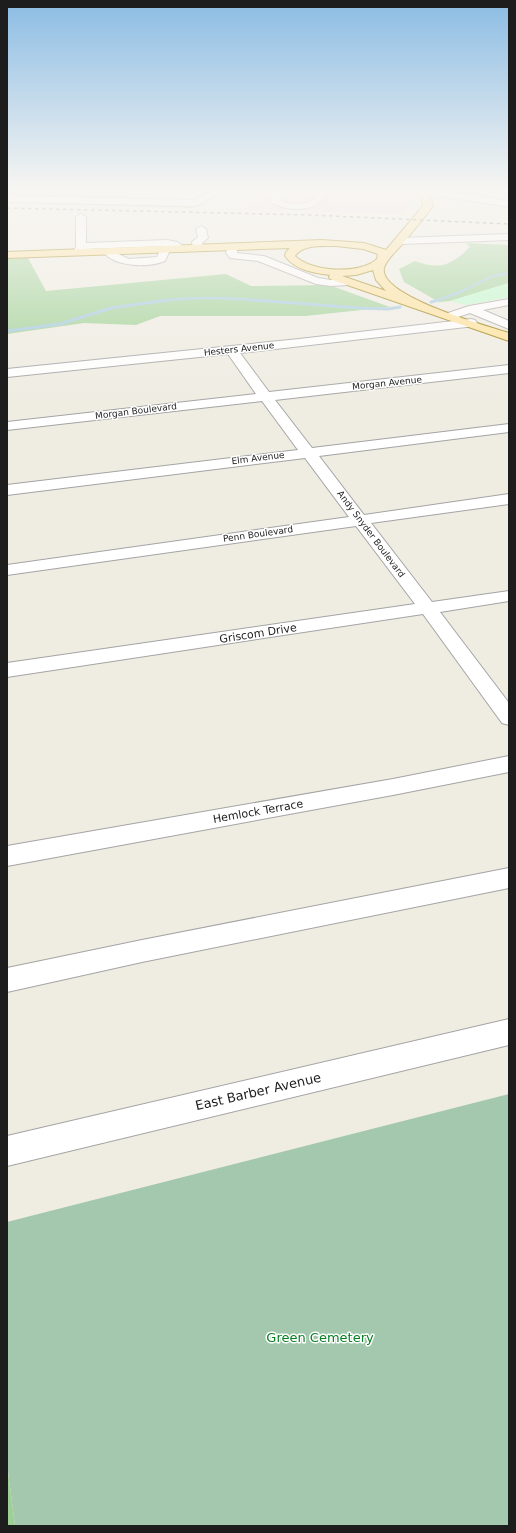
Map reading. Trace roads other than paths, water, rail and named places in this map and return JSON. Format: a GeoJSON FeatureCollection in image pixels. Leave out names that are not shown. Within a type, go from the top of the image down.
{"type":"FeatureCollection","features":[{"type":"Feature","properties":{"kind":"main road"},"geometry":{"type":"LineString","coordinates":[[293,262],[509,337]]}},
{"type":"Feature","properties":{"kind":"main road"},"geometry":{"type":"LineString","coordinates":[[297,262],[306,266],[339,274],[351,273],[370,268],[379,262]]}},
{"type":"Feature","properties":{"kind":"main road"},"geometry":{"type":"LineString","coordinates":[[382,262],[378,272],[386,286],[405,298],[428,309]]}},
{"type":"Feature","properties":{"kind":"street"},"geometry":{"type":"LineString","coordinates":[[268,262],[316,282],[348,282]]}},
{"type":"Feature","properties":{"kind":"street"},"geometry":{"type":"LineString","coordinates":[[449,316],[469,309],[509,302]]}},
{"type":"Feature","properties":{"kind":"street"},"geometry":{"type":"LineString","coordinates":[[469,309],[509,324]]}},
{"type":"Feature","properties":{"kind":"street","name":"Hesters Avenue"},"geometry":{"type":"LineString","coordinates":[[7,373],[471,323]]}},
{"type":"Feature","properties":{"kind":"street","name":"Andy Snyder Boulevard"},"geometry":{"type":"LineString","coordinates":[[231,350],[427,607],[509,718]]}},
{"type":"Feature","properties":{"kind":"street","name":"Morgan Avenue"},"geometry":{"type":"LineString","coordinates":[[265,396],[509,369]]}},
{"type":"Feature","properties":{"kind":"street","name":"Morgan Boulevard"},"geometry":{"type":"LineString","coordinates":[[7,426],[265,396]]}},
{"type":"Feature","properties":{"kind":"street","name":"Elm Avenue"},"geometry":{"type":"LineString","coordinates":[[7,490],[509,428]]}},
{"type":"Feature","properties":{"kind":"street","name":"Penn Boulevard"},"geometry":{"type":"LineString","coordinates":[[7,570],[509,499]]}},
{"type":"Feature","properties":{"kind":"street","name":"Griscom Drive"},"geometry":{"type":"LineString","coordinates":[[7,670],[509,596]]}},
{"type":"Feature","properties":{"kind":"street","name":"Hemlock Terrace"},"geometry":{"type":"LineString","coordinates":[[7,856],[509,764]]}},
{"type":"Feature","properties":{"kind":"street"},"geometry":{"type":"LineString","coordinates":[[7,980],[142,951],[509,878]]}},
{"type":"Feature","properties":{"kind":"street","name":"East Barber Avenue"},"geometry":{"type":"LineString","coordinates":[[7,1151],[509,1032]]}},
{"type":"Feature","properties":{"kind":"waterway"},"geometry":{"type":"LineString","coordinates":[[437,300],[460,292],[493,276],[509,273]]}},
{"type":"Feature","properties":{"kind":"waterway"},"geometry":{"type":"LineString","coordinates":[[164,301],[187,298],[213,298],[266,301]]}},
{"type":"Feature","properties":{"kind":"waterway"},"geometry":{"type":"LineString","coordinates":[[253,300],[359,308],[388,309],[400,307]]}},
{"type":"Feature","properties":{"kind":"waterway"},"geometry":{"type":"LineString","coordinates":[[431,302],[437,300]]}},
{"type":"Feature","properties":{"kind":"waterway"},"geometry":{"type":"LineString","coordinates":[[160,301],[164,301]]}},
{"type":"Feature","properties":{"kind":"waterway"},"geometry":{"type":"LineString","coordinates":[[7,331],[60,324],[111,308],[164,301]]}},
{"type":"Feature","properties":{"kind":"park label","name":"Green Cemetery"},"geometry":{"type":"Point","coordinates":[320,1337]}}]}
